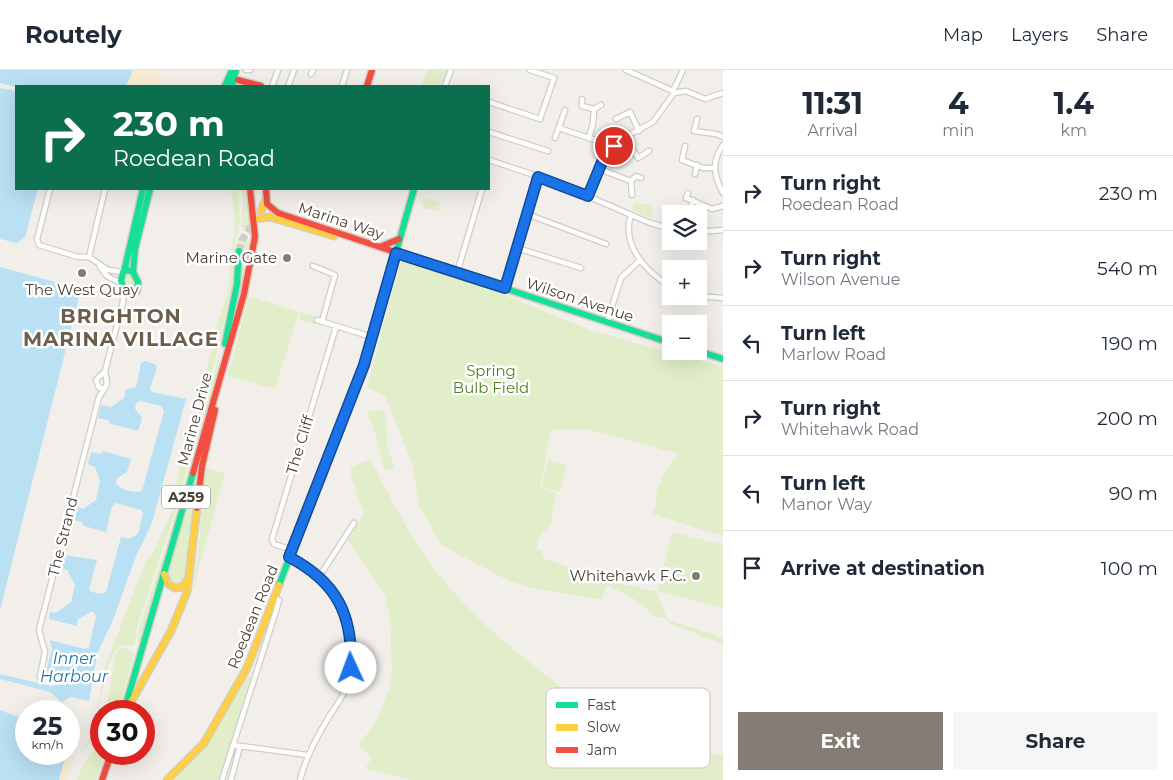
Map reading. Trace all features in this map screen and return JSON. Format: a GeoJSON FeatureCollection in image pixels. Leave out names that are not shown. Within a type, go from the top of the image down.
{"type":"FeatureCollection","features":[{"type":"Feature","properties":{"kind":"main road"},"geometry":{"type":"LineString","coordinates":[[225,85],[232,70]]}},
{"type":"Feature","properties":{"kind":"main road"},"geometry":{"type":"LineString","coordinates":[[238,70],[237,83],[253,85]]}},
{"type":"Feature","properties":{"kind":"main road"},"geometry":{"type":"LineString","coordinates":[[232,85],[238,70]]}},
{"type":"Feature","properties":{"kind":"main road"},"geometry":{"type":"LineString","coordinates":[[367,85],[372,70]]}},
{"type":"Feature","properties":{"kind":"main road"},"geometry":{"type":"LineString","coordinates":[[143,190],[123,272],[123,287],[130,294],[136,292],[138,287],[133,272],[134,256],[150,190]]}},
{"type":"Feature","properties":{"kind":"main road","name":"Marine Drive"},"geometry":{"type":"LineString","coordinates":[[128,700],[217,383],[234,330],[249,270],[253,239],[251,238],[251,228],[254,222],[250,190]]}},
{"type":"Feature","properties":{"kind":"main road"},"geometry":{"type":"LineString","coordinates":[[266,190],[266,199],[261,211],[270,208],[266,199]]}},
{"type":"Feature","properties":{"kind":"main road","name":"Roedean Road"},"geometry":{"type":"LineString","coordinates":[[167,780],[200,748],[216,723],[243,675],[270,618],[289,557],[364,365],[414,190]]}},
{"type":"Feature","properties":{"kind":"main road","name":"Marina Way"},"geometry":{"type":"LineString","coordinates":[[270,208],[276,212],[343,236],[396,253]]}},
{"type":"Feature","properties":{"kind":"main road"},"geometry":{"type":"LineString","coordinates":[[254,222],[270,217],[333,236],[343,236]]}},
{"type":"Feature","properties":{"kind":"main road"},"geometry":{"type":"LineString","coordinates":[[380,247],[399,238]]}},
{"type":"Feature","properties":{"kind":"main road"},"geometry":{"type":"LineString","coordinates":[[217,383],[235,292],[239,251]]}},
{"type":"Feature","properties":{"kind":"main road","name":"Wilson Avenue"},"geometry":{"type":"LineString","coordinates":[[396,253],[662,340]]}},
{"type":"Feature","properties":{"kind":"main road"},"geometry":{"type":"LineString","coordinates":[[123,272],[133,272]]}},
{"type":"Feature","properties":{"kind":"main road","name":"Marine Drive"},"geometry":{"type":"LineString","coordinates":[[131,700],[171,631],[187,592],[202,466],[233,343],[234,330]]}},
{"type":"Feature","properties":{"kind":"main road"},"geometry":{"type":"LineString","coordinates":[[707,354],[723,359]]}},
{"type":"Feature","properties":{"kind":"main road"},"geometry":{"type":"LineString","coordinates":[[164,574],[168,584],[176,588],[182,587],[190,576]]}},
{"type":"Feature","properties":{"kind":"main road"},"geometry":{"type":"LineString","coordinates":[[102,780],[107,765]]}},
{"type":"Feature","properties":{"kind":"street"},"geometry":{"type":"LineString","coordinates":[[272,85],[278,70]]}},
{"type":"Feature","properties":{"kind":"street"},"geometry":{"type":"LineString","coordinates":[[289,84],[294,70]]}},
{"type":"Feature","properties":{"kind":"street"},"geometry":{"type":"LineString","coordinates":[[342,85],[347,70]]}},
{"type":"Feature","properties":{"kind":"street"},"geometry":{"type":"LineString","coordinates":[[445,85],[451,70]]}},
{"type":"Feature","properties":{"kind":"street"},"geometry":{"type":"LineString","coordinates":[[490,102],[540,119],[554,78],[530,70]]}},
{"type":"Feature","properties":{"kind":"street"},"geometry":{"type":"LineString","coordinates":[[626,70],[673,92],[682,91],[705,99],[723,93]]}},
{"type":"Feature","properties":{"kind":"street"},"geometry":{"type":"LineString","coordinates":[[588,196],[599,170],[611,149],[656,119],[673,92],[683,70]]}},
{"type":"Feature","properties":{"kind":"street"},"geometry":{"type":"LineString","coordinates":[[679,78],[682,91]]}},
{"type":"Feature","properties":{"kind":"street"},"geometry":{"type":"LineString","coordinates":[[582,99],[580,106],[594,109],[601,106]]}},
{"type":"Feature","properties":{"kind":"street"},"geometry":{"type":"LineString","coordinates":[[589,137],[593,124],[594,109]]}},
{"type":"Feature","properties":{"kind":"street"},"geometry":{"type":"LineString","coordinates":[[555,138],[565,110]]}},
{"type":"Feature","properties":{"kind":"street"},"geometry":{"type":"LineString","coordinates":[[616,119],[630,112],[639,131]]}},
{"type":"Feature","properties":{"kind":"street"},"geometry":{"type":"LineString","coordinates":[[697,119],[694,130],[716,134],[723,138]]}},
{"type":"Feature","properties":{"kind":"street"},"geometry":{"type":"LineString","coordinates":[[559,128],[589,137],[611,149]]}},
{"type":"Feature","properties":{"kind":"street"},"geometry":{"type":"LineString","coordinates":[[490,132],[548,151]]}},
{"type":"Feature","properties":{"kind":"street"},"geometry":{"type":"LineString","coordinates":[[625,138],[638,158]]}},
{"type":"Feature","properties":{"kind":"street"},"geometry":{"type":"LineString","coordinates":[[722,191],[714,168],[723,145]]}},
{"type":"Feature","properties":{"kind":"street"},"geometry":{"type":"LineString","coordinates":[[685,146],[682,160],[705,168],[714,168]]}},
{"type":"Feature","properties":{"kind":"street"},"geometry":{"type":"LineString","coordinates":[[635,164],[638,158],[649,151]]}},
{"type":"Feature","properties":{"kind":"street"},"geometry":{"type":"LineString","coordinates":[[490,160],[662,226]]}},
{"type":"Feature","properties":{"kind":"street"},"geometry":{"type":"LineString","coordinates":[[694,174],[697,165]]}},
{"type":"Feature","properties":{"kind":"street"},"geometry":{"type":"LineString","coordinates":[[599,170],[632,181]]}},
{"type":"Feature","properties":{"kind":"street"},"geometry":{"type":"LineString","coordinates":[[632,195],[632,181],[636,176],[641,178]]}},
{"type":"Feature","properties":{"kind":"street"},"geometry":{"type":"LineString","coordinates":[[505,288],[538,177]]}},
{"type":"Feature","properties":{"kind":"street"},"geometry":{"type":"LineString","coordinates":[[50,190],[38,243],[42,247],[78,257],[89,257],[100,266],[116,273],[123,272]]}},
{"type":"Feature","properties":{"kind":"street"},"geometry":{"type":"LineString","coordinates":[[89,257],[105,190]]}},
{"type":"Feature","properties":{"kind":"street"},"geometry":{"type":"LineString","coordinates":[[457,273],[482,190]]}},
{"type":"Feature","properties":{"kind":"street"},"geometry":{"type":"LineString","coordinates":[[688,193],[686,198],[712,209],[723,206]]}},
{"type":"Feature","properties":{"kind":"street"},"geometry":{"type":"LineString","coordinates":[[691,205],[693,200]]}},
{"type":"Feature","properties":{"kind":"street"},"geometry":{"type":"LineString","coordinates":[[527,214],[606,244]]}},
{"type":"Feature","properties":{"kind":"street"},"geometry":{"type":"LineString","coordinates":[[631,215],[627,232],[640,260],[662,281]]}},
{"type":"Feature","properties":{"kind":"street"},"geometry":{"type":"LineString","coordinates":[[707,231],[723,230]]}},
{"type":"Feature","properties":{"kind":"street"},"geometry":{"type":"LineString","coordinates":[[517,248],[581,268]]}},
{"type":"Feature","properties":{"kind":"street"},"geometry":{"type":"LineString","coordinates":[[607,322],[621,278],[640,260]]}},
{"type":"Feature","properties":{"kind":"street"},"geometry":{"type":"LineString","coordinates":[[100,266],[107,276],[123,287],[123,302],[103,378]]}},
{"type":"Feature","properties":{"kind":"street"},"geometry":{"type":"LineString","coordinates":[[313,266],[335,275],[319,321],[372,337]]}},
{"type":"Feature","properties":{"kind":"street"},"geometry":{"type":"LineString","coordinates":[[123,302],[130,294]]}},
{"type":"Feature","properties":{"kind":"street"},"geometry":{"type":"LineString","coordinates":[[707,297],[723,298]]}},
{"type":"Feature","properties":{"kind":"street","name":"The Cliff"},"geometry":{"type":"LineString","coordinates":[[292,550],[274,544],[272,539],[336,327]]}},
{"type":"Feature","properties":{"kind":"street"},"geometry":{"type":"LineString","coordinates":[[103,378],[107,383],[100,387],[96,380],[103,378]]}},
{"type":"Feature","properties":{"kind":"street","name":"The Strand"},"geometry":{"type":"LineString","coordinates":[[40,677],[45,652],[39,630],[100,387]]}},
{"type":"Feature","properties":{"kind":"street","name":"The Strand"},"geometry":{"type":"LineString","coordinates":[[98,396],[100,387]]}},
{"type":"Feature","properties":{"kind":"street"},"geometry":{"type":"LineString","coordinates":[[319,577],[349,526],[354,523]]}},
{"type":"Feature","properties":{"kind":"street"},"geometry":{"type":"LineString","coordinates":[[289,557],[319,577],[336,595],[344,612],[350,642],[351,668],[345,692],[307,755],[300,780]]}},
{"type":"Feature","properties":{"kind":"street"},"geometry":{"type":"LineString","coordinates":[[222,780],[270,618]]}},
{"type":"Feature","properties":{"kind":"street"},"geometry":{"type":"LineString","coordinates":[[232,745],[307,755]]}},
{"type":"Feature","properties":{"kind":"street"},"geometry":{"type":"LineString","coordinates":[[231,780],[240,746]]}},
{"type":"Feature","properties":{"kind":"green space"},"geometry":{"type":"Polygon","coordinates":[[[427,70],[447,70],[441,85],[422,84],[427,70]]]}},
{"type":"Feature","properties":{"kind":"green space"},"geometry":{"type":"Polygon","coordinates":[[[231,190],[238,190],[240,221],[235,244],[232,285],[220,340],[178,504],[136,630],[135,645],[122,645],[114,653],[108,666],[99,700],[105,666],[147,558],[153,553],[171,513],[179,470],[201,402],[214,332],[228,293],[235,227],[231,190]]]}},
{"type":"Feature","properties":{"kind":"green space"},"geometry":{"type":"Polygon","coordinates":[[[240,190],[247,190],[250,215],[248,230],[241,226],[243,200],[240,190]]]}},
{"type":"Feature","properties":{"kind":"green space"},"geometry":{"type":"Polygon","coordinates":[[[425,198],[440,202],[439,211],[424,208],[422,202],[425,198]]]}},
{"type":"Feature","properties":{"kind":"green space"},"geometry":{"type":"Polygon","coordinates":[[[635,202],[650,205],[652,208],[651,218],[632,210],[635,202]]]}},
{"type":"Feature","properties":{"kind":"green space"},"geometry":{"type":"Polygon","coordinates":[[[248,234],[248,247],[244,257],[243,282],[229,338],[238,239],[248,234]]]}},
{"type":"Feature","properties":{"kind":"green space","name":"Spring Bulb Field"},"geometry":{"type":"Polygon","coordinates":[[[404,261],[470,281],[593,331],[662,350],[662,360],[698,360],[723,367],[723,536],[652,514],[657,505],[656,493],[659,486],[666,471],[679,454],[586,429],[551,430],[540,488],[556,493],[551,525],[539,539],[537,551],[541,550],[545,559],[598,578],[657,592],[667,619],[655,616],[633,598],[607,585],[602,600],[532,588],[509,581],[441,545],[419,505],[412,463],[385,396],[367,387],[401,262],[404,261]]]}},
{"type":"Feature","properties":{"kind":"green space"},"geometry":{"type":"Polygon","coordinates":[[[127,273],[131,275],[135,282],[131,291],[127,291],[123,283],[123,277],[127,273]]]}},
{"type":"Feature","properties":{"kind":"green space"},"geometry":{"type":"Polygon","coordinates":[[[249,296],[299,312],[275,389],[228,376],[249,296]]]}},
{"type":"Feature","properties":{"kind":"green space"},"geometry":{"type":"Polygon","coordinates":[[[301,312],[318,317],[316,325],[299,320],[301,312]]]}},
{"type":"Feature","properties":{"kind":"green space"},"geometry":{"type":"Polygon","coordinates":[[[221,347],[218,367],[183,504],[138,646],[138,632],[178,510],[221,347]]]}},
{"type":"Feature","properties":{"kind":"green space"},"geometry":{"type":"Polygon","coordinates":[[[380,410],[384,412],[388,449],[394,469],[384,470],[375,433],[366,412],[380,410]]]}},
{"type":"Feature","properties":{"kind":"green space"},"geometry":{"type":"Polygon","coordinates":[[[370,459],[420,548],[444,581],[490,629],[561,688],[546,688],[546,768],[710,768],[710,755],[723,755],[723,780],[412,780],[365,769],[372,757],[358,747],[378,718],[389,689],[392,670],[390,618],[385,595],[348,540],[364,514],[351,476],[351,467],[370,459]]]}},
{"type":"Feature","properties":{"kind":"green space"},"geometry":{"type":"Polygon","coordinates":[[[548,460],[567,465],[560,492],[541,487],[548,460]]]}},
{"type":"Feature","properties":{"kind":"green space"},"geometry":{"type":"Polygon","coordinates":[[[206,468],[225,474],[191,596],[200,536],[202,483],[206,468]]]}},
{"type":"Feature","properties":{"kind":"green space"},"geometry":{"type":"Polygon","coordinates":[[[197,469],[187,569],[182,584],[173,586],[167,575],[197,469]]]}},
{"type":"Feature","properties":{"kind":"green space"},"geometry":{"type":"Polygon","coordinates":[[[672,532],[723,545],[723,608],[657,591],[672,532]]]}},
{"type":"Feature","properties":{"kind":"green space"},"geometry":{"type":"Polygon","coordinates":[[[667,619],[723,638],[723,644],[668,623],[667,619]]]}},
{"type":"Feature","properties":{"kind":"green space"},"geometry":{"type":"Polygon","coordinates":[[[125,647],[134,653],[122,700],[108,700],[115,656],[118,650],[125,647]]]}},
{"type":"Feature","properties":{"kind":"green space"},"geometry":{"type":"Polygon","coordinates":[[[247,675],[251,677],[251,681],[218,780],[170,780],[205,746],[247,675]]]}},
{"type":"Feature","properties":{"kind":"green space"},"geometry":{"type":"Polygon","coordinates":[[[90,737],[88,745],[81,752],[90,737]]]}},
{"type":"Feature","properties":{"kind":"green space"},"geometry":{"type":"Polygon","coordinates":[[[90,756],[90,765],[101,765],[96,780],[77,780],[83,764],[90,756]]]}},
{"type":"Feature","properties":{"kind":"sand"},"geometry":{"type":"Polygon","coordinates":[[[133,70],[158,70],[163,85],[126,85],[133,70]]]}},
{"type":"Feature","properties":{"kind":"sand"},"geometry":{"type":"Polygon","coordinates":[[[53,765],[71,765],[66,780],[50,780],[53,765]]]}},
{"type":"Feature","properties":{"kind":"water"},"geometry":{"type":"Polygon","coordinates":[[[0,70],[133,70],[126,85],[11,86],[0,83],[0,70]]]}},
{"type":"Feature","properties":{"kind":"water"},"geometry":{"type":"Polygon","coordinates":[[[0,88],[15,91],[15,190],[38,190],[25,237],[17,243],[0,239],[0,88]]]}},
{"type":"Feature","properties":{"kind":"water"},"geometry":{"type":"Polygon","coordinates":[[[0,267],[81,289],[0,610],[0,267]]]}},
{"type":"Feature","properties":{"kind":"water","name":"Inner Harbour"},"geometry":{"type":"Polygon","coordinates":[[[144,361],[155,364],[157,367],[150,389],[152,392],[186,399],[152,523],[136,556],[113,620],[97,654],[89,701],[70,697],[65,700],[60,700],[50,692],[0,679],[0,674],[51,686],[57,685],[58,681],[44,678],[52,650],[50,640],[85,649],[89,647],[96,616],[94,612],[78,619],[77,626],[49,619],[50,612],[56,613],[71,602],[75,585],[67,570],[61,569],[64,555],[97,560],[89,589],[92,592],[102,594],[106,592],[121,537],[129,539],[138,534],[143,514],[141,510],[116,503],[112,506],[106,532],[84,526],[82,522],[74,520],[77,507],[83,509],[96,500],[100,481],[95,467],[88,464],[91,452],[100,454],[103,451],[131,459],[127,472],[117,478],[116,483],[128,491],[142,491],[164,411],[161,406],[140,401],[136,403],[135,409],[142,418],[138,431],[111,424],[108,420],[98,418],[101,405],[111,407],[124,398],[126,389],[136,387],[141,363],[144,361]]]}},
{"type":"Feature","properties":{"kind":"water"},"geometry":{"type":"Polygon","coordinates":[[[0,710],[15,716],[15,765],[63,765],[59,780],[0,780],[0,710]]]}},
{"type":"Feature","properties":{"kind":"tunnel"},"geometry":{"type":"LineString","coordinates":[[239,251],[242,240],[261,211]]}},
{"type":"Feature","properties":{"kind":"traffic: fast"},"geometry":{"type":"LineString","coordinates":[[225,85],[232,70]]}},
{"type":"Feature","properties":{"kind":"traffic: fast"},"geometry":{"type":"LineString","coordinates":[[232,85],[236,70]]}},
{"type":"Feature","properties":{"kind":"traffic: fast"},"geometry":{"type":"LineString","coordinates":[[124,272],[143,190]]}},
{"type":"Feature","properties":{"kind":"traffic: fast"},"geometry":{"type":"LineString","coordinates":[[133,272],[135,249],[150,190]]}},
{"type":"Feature","properties":{"kind":"traffic: fast"},"geometry":{"type":"LineString","coordinates":[[279,585],[364,365],[414,190]]}},
{"type":"Feature","properties":{"kind":"traffic: fast"},"geometry":{"type":"LineString","coordinates":[[225,344],[237,284],[239,251]]}},
{"type":"Feature","properties":{"kind":"traffic: fast"},"geometry":{"type":"LineString","coordinates":[[128,270],[133,272],[138,282],[137,291],[131,294],[125,292],[121,281],[123,272],[128,270]]}},
{"type":"Feature","properties":{"kind":"traffic: fast"},"geometry":{"type":"LineString","coordinates":[[467,276],[662,340]]}},
{"type":"Feature","properties":{"kind":"traffic: fast"},"geometry":{"type":"LineString","coordinates":[[707,354],[723,359]]}},
{"type":"Feature","properties":{"kind":"traffic: fast"},"geometry":{"type":"LineString","coordinates":[[127,700],[193,473]]}},
{"type":"Feature","properties":{"kind":"traffic: slow"},"geometry":{"type":"LineString","coordinates":[[261,211],[266,199]]}},
{"type":"Feature","properties":{"kind":"traffic: slow"},"geometry":{"type":"LineString","coordinates":[[253,219],[270,217],[334,236]]}},
{"type":"Feature","properties":{"kind":"traffic: slow"},"geometry":{"type":"LineString","coordinates":[[132,700],[171,631],[187,592],[197,508]]}},
{"type":"Feature","properties":{"kind":"traffic: slow"},"geometry":{"type":"LineString","coordinates":[[164,574],[168,584],[175,588],[182,587],[188,579]]}},
{"type":"Feature","properties":{"kind":"traffic: slow"},"geometry":{"type":"LineString","coordinates":[[167,780],[204,743],[247,668],[279,585]]}},
{"type":"Feature","properties":{"kind":"traffic: jam"},"geometry":{"type":"LineString","coordinates":[[367,85],[372,70]]}},
{"type":"Feature","properties":{"kind":"traffic: jam"},"geometry":{"type":"LineString","coordinates":[[238,80],[257,85]]}},
{"type":"Feature","properties":{"kind":"traffic: jam"},"geometry":{"type":"LineString","coordinates":[[193,473],[244,294],[255,237],[250,190]]}},
{"type":"Feature","properties":{"kind":"traffic: jam"},"geometry":{"type":"LineString","coordinates":[[266,190],[267,204],[278,213],[467,276]]}},
{"type":"Feature","properties":{"kind":"traffic: jam"},"geometry":{"type":"LineString","coordinates":[[380,247],[399,239]]}},
{"type":"Feature","properties":{"kind":"traffic: jam"},"geometry":{"type":"LineString","coordinates":[[197,508],[202,466],[215,410]]}},
{"type":"Feature","properties":{"kind":"traffic: jam"},"geometry":{"type":"LineString","coordinates":[[102,780],[107,765]]}},
{"type":"Feature","properties":{"kind":"place","name":"Marine Gate"},"geometry":{"type":"Point","coordinates":[287,258]}},
{"type":"Feature","properties":{"kind":"place","name":"The West Quay"},"geometry":{"type":"Point","coordinates":[82,273]}},
{"type":"Feature","properties":{"kind":"place","name":"Whitehawk F.C."},"geometry":{"type":"Point","coordinates":[696,576]}},
{"type":"Feature","properties":{"kind":"district","name":"BRIGHTON MARINA VILLAGE"},"geometry":{"type":"Point","coordinates":[121,328]}},
{"type":"Feature","properties":{"kind":"route"},"geometry":{"type":"LineString","coordinates":[[351,668],[349,631],[340,601],[326,583],[289,557],[364,365],[396,253],[505,288],[538,177],[588,196],[602,162],[614,146]]}}]}
